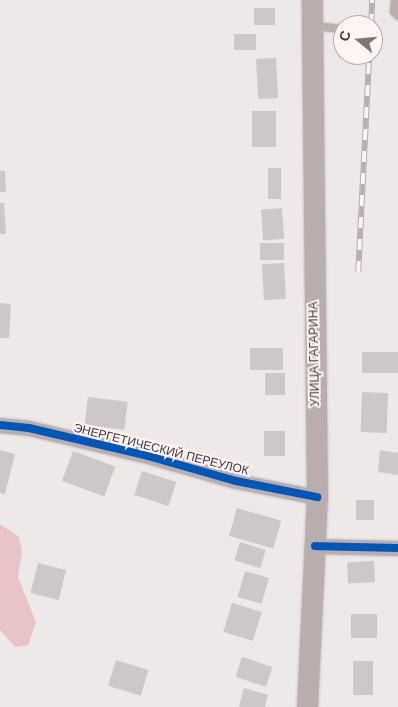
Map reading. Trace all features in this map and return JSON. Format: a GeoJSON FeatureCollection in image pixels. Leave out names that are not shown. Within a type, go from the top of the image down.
{"type":"FeatureCollection","features":[{"type":"Feature","properties":{"kind":"main road","name":"УЛИЦА ГАГАРИНА"},"geometry":{"type":"LineString","coordinates":[[307,707],[317,497],[312,0]]}},
{"type":"Feature","properties":{"kind":"street","name":"ЭНЕРГЕТИЧЕСКИЙ ПЕРЕУЛОК"},"geometry":{"type":"LineString","coordinates":[[0,425],[38,430],[148,456],[236,481],[317,497]]}},
{"type":"Feature","properties":{"kind":"street"},"geometry":{"type":"LineString","coordinates":[[314,546],[398,548]]}},
{"type":"Feature","properties":{"kind":"lane"},"geometry":{"type":"LineString","coordinates":[[395,0],[394,12],[398,16]]}},
{"type":"Feature","properties":{"kind":"lane"},"geometry":{"type":"LineString","coordinates":[[312,25],[333,28]]}},
{"type":"Feature","properties":{"kind":"shaded area"},"geometry":{"type":"Polygon","coordinates":[[[0,524],[19,537],[22,553],[18,577],[36,622],[28,645],[15,647],[0,630],[0,524]]]}},
{"type":"Feature","properties":{"kind":"building"},"geometry":{"type":"Polygon","coordinates":[[[254,8],[275,8],[275,25],[254,25],[254,8]]]}},
{"type":"Feature","properties":{"kind":"building"},"geometry":{"type":"Polygon","coordinates":[[[234,34],[256,34],[256,50],[234,50],[234,34]]]}},
{"type":"Feature","properties":{"kind":"building"},"geometry":{"type":"Polygon","coordinates":[[[276,58],[278,98],[258,99],[256,59],[276,58]]]}},
{"type":"Feature","properties":{"kind":"building"},"geometry":{"type":"Polygon","coordinates":[[[252,111],[276,111],[276,147],[252,147],[252,111]]]}},
{"type":"Feature","properties":{"kind":"building"},"geometry":{"type":"Polygon","coordinates":[[[268,168],[281,168],[281,199],[268,199],[268,168]]]}},
{"type":"Feature","properties":{"kind":"building"},"geometry":{"type":"Polygon","coordinates":[[[0,171],[5,171],[6,192],[0,192],[0,171]]]}},
{"type":"Feature","properties":{"kind":"building"},"geometry":{"type":"Polygon","coordinates":[[[0,203],[4,203],[6,234],[0,234],[0,203]]]}},
{"type":"Feature","properties":{"kind":"building"},"geometry":{"type":"Polygon","coordinates":[[[282,208],[284,239],[263,240],[261,209],[282,208]]]}},
{"type":"Feature","properties":{"kind":"building"},"geometry":{"type":"Polygon","coordinates":[[[260,243],[284,243],[284,260],[260,260],[260,243]]]}},
{"type":"Feature","properties":{"kind":"building"},"geometry":{"type":"Polygon","coordinates":[[[284,263],[286,299],[264,300],[262,264],[284,263]]]}},
{"type":"Feature","properties":{"kind":"building"},"geometry":{"type":"Polygon","coordinates":[[[0,303],[11,304],[9,338],[0,338],[0,303]]]}},
{"type":"Feature","properties":{"kind":"building"},"geometry":{"type":"Polygon","coordinates":[[[250,348],[283,348],[283,370],[250,370],[250,348]]]}},
{"type":"Feature","properties":{"kind":"building"},"geometry":{"type":"Polygon","coordinates":[[[362,352],[398,352],[398,373],[362,373],[362,352]]]}},
{"type":"Feature","properties":{"kind":"building"},"geometry":{"type":"Polygon","coordinates":[[[265,373],[285,373],[285,395],[265,395],[265,373]]]}},
{"type":"Feature","properties":{"kind":"building"},"geometry":{"type":"Polygon","coordinates":[[[362,392],[388,393],[387,433],[361,432],[362,392]]]}},
{"type":"Feature","properties":{"kind":"building"},"geometry":{"type":"Polygon","coordinates":[[[88,397],[128,402],[124,430],[85,425],[88,397]]]}},
{"type":"Feature","properties":{"kind":"building"},"geometry":{"type":"Polygon","coordinates":[[[264,431],[285,431],[285,456],[264,456],[264,431]]]}},
{"type":"Feature","properties":{"kind":"building"},"geometry":{"type":"Polygon","coordinates":[[[0,450],[15,454],[5,494],[0,493],[0,450]]]}},
{"type":"Feature","properties":{"kind":"building"},"geometry":{"type":"Polygon","coordinates":[[[380,450],[398,453],[398,475],[378,472],[380,450]]]}},
{"type":"Feature","properties":{"kind":"building"},"geometry":{"type":"Polygon","coordinates":[[[73,451],[115,466],[104,496],[62,481],[73,451]]]}},
{"type":"Feature","properties":{"kind":"building"},"geometry":{"type":"Polygon","coordinates":[[[142,471],[176,482],[169,506],[134,495],[142,471]]]}},
{"type":"Feature","properties":{"kind":"building"},"geometry":{"type":"Polygon","coordinates":[[[356,500],[374,500],[374,520],[356,520],[356,500]]]}},
{"type":"Feature","properties":{"kind":"building"},"geometry":{"type":"Polygon","coordinates":[[[237,508],[281,521],[273,549],[229,536],[237,508]]]}},
{"type":"Feature","properties":{"kind":"building"},"geometry":{"type":"Polygon","coordinates":[[[240,542],[266,550],[260,568],[234,560],[240,542]]]}},
{"type":"Feature","properties":{"kind":"building"},"geometry":{"type":"Polygon","coordinates":[[[374,561],[375,582],[348,583],[347,562],[374,561]]]}},
{"type":"Feature","properties":{"kind":"building"},"geometry":{"type":"Polygon","coordinates":[[[38,563],[66,570],[59,600],[31,593],[38,563]]]}},
{"type":"Feature","properties":{"kind":"building"},"geometry":{"type":"Polygon","coordinates":[[[245,571],[269,578],[262,604],[238,597],[245,571]]]}},
{"type":"Feature","properties":{"kind":"building"},"geometry":{"type":"Polygon","coordinates":[[[232,603],[262,612],[253,641],[223,632],[232,603]]]}},
{"type":"Feature","properties":{"kind":"building"},"geometry":{"type":"Polygon","coordinates":[[[351,614],[377,614],[377,638],[351,638],[351,614]]]}},
{"type":"Feature","properties":{"kind":"building"},"geometry":{"type":"Polygon","coordinates":[[[242,657],[272,667],[266,687],[236,677],[242,657]]]}},
{"type":"Feature","properties":{"kind":"building"},"geometry":{"type":"Polygon","coordinates":[[[116,660],[149,670],[141,696],[108,686],[116,660]]]}},
{"type":"Feature","properties":{"kind":"building"},"geometry":{"type":"Polygon","coordinates":[[[353,661],[373,661],[373,695],[353,695],[353,661]]]}},
{"type":"Feature","properties":{"kind":"building"},"geometry":{"type":"Polygon","coordinates":[[[244,688],[268,695],[265,707],[239,707],[244,688]]]}},
{"type":"Feature","properties":{"kind":"railway"},"geometry":{"type":"LineString","coordinates":[[371,15],[372,0]]}},
{"type":"Feature","properties":{"kind":"railway"},"geometry":{"type":"LineString","coordinates":[[358,272],[368,65]]}},
{"type":"Feature","properties":{"kind":"cycle path"},"geometry":{"type":"LineString","coordinates":[[0,425],[29,428],[148,456],[236,481],[317,497]]}},
{"type":"Feature","properties":{"kind":"cycle path"},"geometry":{"type":"LineString","coordinates":[[315,546],[398,548]]}}]}
